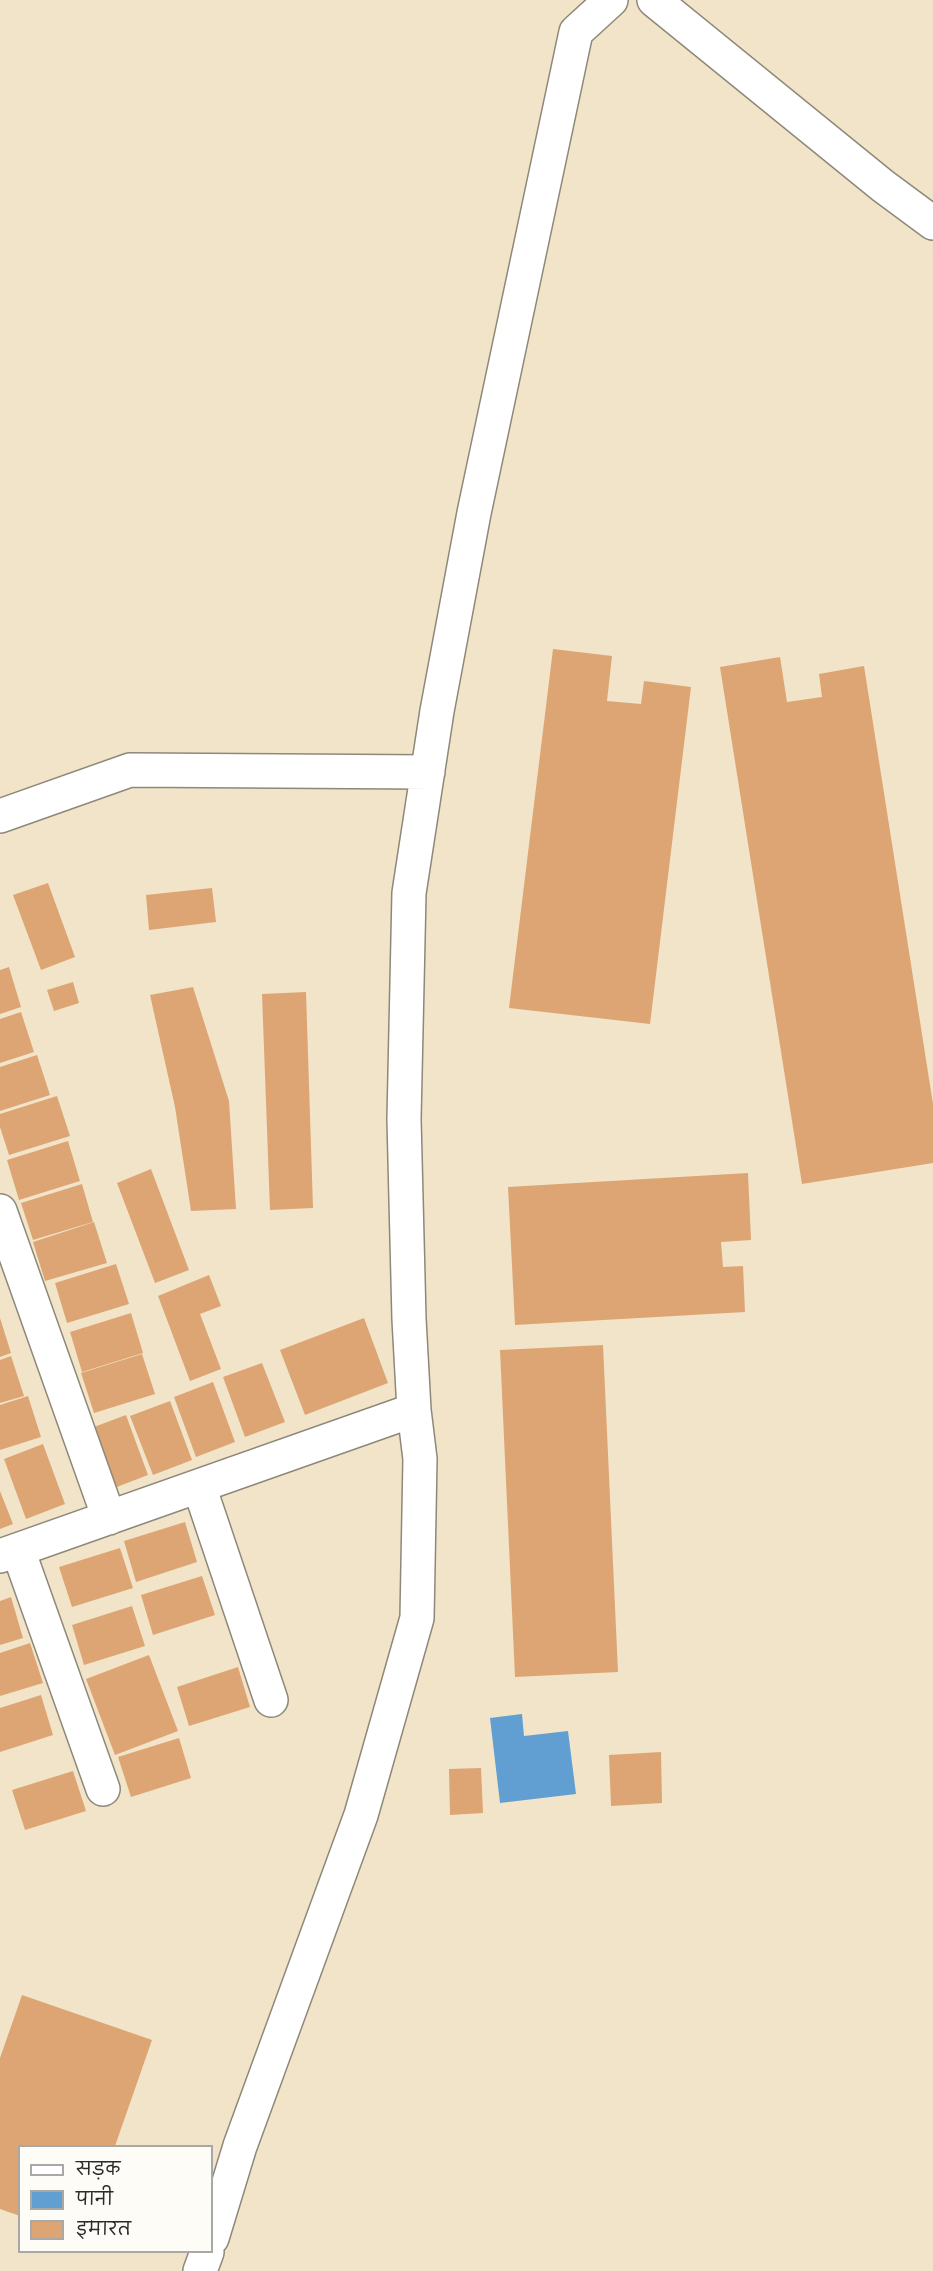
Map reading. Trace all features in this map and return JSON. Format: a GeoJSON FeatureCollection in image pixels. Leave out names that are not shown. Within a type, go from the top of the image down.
{"type":"FeatureCollection","features":[{"type":"Feature","properties":{"kind":"street"},"geometry":{"type":"LineString","coordinates":[[213,2235],[240,2146],[361,1815],[417,1618],[420,1459],[414,1410],[409,1319],[404,1119],[409,893],[474,513],[576,32],[611,0]]}},
{"type":"Feature","properties":{"kind":"street"},"geometry":{"type":"LineString","coordinates":[[654,0],[933,224]]}},
{"type":"Feature","properties":{"kind":"street"},"geometry":{"type":"LineString","coordinates":[[0,816],[130,770],[428,772]]}},
{"type":"Feature","properties":{"kind":"street"},"geometry":{"type":"LineString","coordinates":[[0,1212],[109,1518]]}},
{"type":"Feature","properties":{"kind":"street"},"geometry":{"type":"LineString","coordinates":[[104,1789],[9,1553],[414,1410]]}},
{"type":"Feature","properties":{"kind":"street"},"geometry":{"type":"LineString","coordinates":[[199,1486],[271,1700]]}},
{"type":"Feature","properties":{"kind":"street"},"geometry":{"type":"LineString","coordinates":[[200,2271],[207,2253]]}},
{"type":"Feature","properties":{"kind":"water"},"geometry":{"type":"Polygon","coordinates":[[[522,1714],[524,1736],[568,1731],[576,1794],[500,1803],[490,1718],[522,1714]]]}},
{"type":"Feature","properties":{"kind":"building"},"geometry":{"type":"Polygon","coordinates":[[[553,649],[612,656],[607,701],[641,704],[644,681],[691,687],[650,1024],[509,1008],[553,649]]]}},
{"type":"Feature","properties":{"kind":"building"},"geometry":{"type":"Polygon","coordinates":[[[780,657],[787,702],[822,697],[819,674],[864,666],[933,1104],[933,1163],[802,1184],[720,667],[780,657]]]}},
{"type":"Feature","properties":{"kind":"building"},"geometry":{"type":"Polygon","coordinates":[[[48,883],[75,957],[41,970],[13,895],[48,883]]]}},
{"type":"Feature","properties":{"kind":"building"},"geometry":{"type":"Polygon","coordinates":[[[212,888],[216,922],[149,930],[146,895],[212,888]]]}},
{"type":"Feature","properties":{"kind":"building"},"geometry":{"type":"Polygon","coordinates":[[[9,967],[21,1007],[0,1014],[0,970],[9,967]]]}},
{"type":"Feature","properties":{"kind":"building"},"geometry":{"type":"Polygon","coordinates":[[[73,982],[79,1003],[54,1011],[47,990],[73,982]]]}},
{"type":"Feature","properties":{"kind":"building"},"geometry":{"type":"Polygon","coordinates":[[[193,987],[229,1101],[236,1209],[191,1211],[175,1107],[150,995],[193,987]]]}},
{"type":"Feature","properties":{"kind":"building"},"geometry":{"type":"Polygon","coordinates":[[[306,992],[313,1208],[270,1210],[262,994],[306,992]]]}},
{"type":"Feature","properties":{"kind":"building"},"geometry":{"type":"Polygon","coordinates":[[[21,1012],[34,1052],[0,1063],[0,1019],[21,1012]]]}},
{"type":"Feature","properties":{"kind":"building"},"geometry":{"type":"Polygon","coordinates":[[[37,1055],[50,1095],[0,1111],[0,1067],[37,1055]]]}},
{"type":"Feature","properties":{"kind":"building"},"geometry":{"type":"Polygon","coordinates":[[[57,1096],[70,1136],[9,1155],[0,1127],[0,1114],[57,1096]]]}},
{"type":"Feature","properties":{"kind":"building"},"geometry":{"type":"Polygon","coordinates":[[[68,1141],[80,1181],[19,1200],[7,1160],[68,1141]]]}},
{"type":"Feature","properties":{"kind":"building"},"geometry":{"type":"Polygon","coordinates":[[[151,1169],[189,1270],[155,1283],[117,1183],[151,1169]]]}},
{"type":"Feature","properties":{"kind":"building"},"geometry":{"type":"Polygon","coordinates":[[[748,1173],[751,1240],[721,1242],[723,1267],[743,1266],[745,1312],[515,1325],[508,1187],[748,1173]]]}},
{"type":"Feature","properties":{"kind":"building"},"geometry":{"type":"Polygon","coordinates":[[[82,1184],[93,1222],[33,1240],[21,1203],[82,1184]]]}},
{"type":"Feature","properties":{"kind":"building"},"geometry":{"type":"Polygon","coordinates":[[[94,1222],[107,1263],[45,1281],[33,1242],[94,1222]]]}},
{"type":"Feature","properties":{"kind":"building"},"geometry":{"type":"Polygon","coordinates":[[[116,1264],[129,1304],[67,1323],[55,1283],[116,1264]]]}},
{"type":"Feature","properties":{"kind":"building"},"geometry":{"type":"Polygon","coordinates":[[[209,1275],[221,1306],[200,1314],[221,1369],[190,1381],[158,1296],[209,1275]]]}},
{"type":"Feature","properties":{"kind":"building"},"geometry":{"type":"Polygon","coordinates":[[[131,1313],[143,1353],[82,1372],[70,1332],[131,1313]]]}},
{"type":"Feature","properties":{"kind":"building"},"geometry":{"type":"Polygon","coordinates":[[[0,1318],[11,1353],[0,1357],[0,1318]]]}},
{"type":"Feature","properties":{"kind":"building"},"geometry":{"type":"Polygon","coordinates":[[[364,1318],[388,1383],[305,1415],[280,1350],[364,1318]]]}},
{"type":"Feature","properties":{"kind":"building"},"geometry":{"type":"Polygon","coordinates":[[[603,1345],[618,1672],[515,1677],[500,1350],[603,1345]]]}},
{"type":"Feature","properties":{"kind":"building"},"geometry":{"type":"Polygon","coordinates":[[[142,1354],[155,1394],[94,1413],[81,1373],[142,1354]]]}},
{"type":"Feature","properties":{"kind":"building"},"geometry":{"type":"Polygon","coordinates":[[[11,1356],[24,1396],[0,1403],[0,1360],[11,1356]]]}},
{"type":"Feature","properties":{"kind":"building"},"geometry":{"type":"Polygon","coordinates":[[[262,1363],[285,1422],[245,1437],[223,1377],[262,1363]]]}},
{"type":"Feature","properties":{"kind":"building"},"geometry":{"type":"Polygon","coordinates":[[[213,1382],[235,1442],[196,1457],[174,1397],[213,1382]]]}},
{"type":"Feature","properties":{"kind":"building"},"geometry":{"type":"Polygon","coordinates":[[[28,1396],[41,1437],[0,1450],[0,1405],[28,1396]]]}},
{"type":"Feature","properties":{"kind":"building"},"geometry":{"type":"Polygon","coordinates":[[[170,1401],[192,1460],[153,1475],[130,1416],[170,1401]]]}},
{"type":"Feature","properties":{"kind":"building"},"geometry":{"type":"Polygon","coordinates":[[[126,1415],[148,1475],[109,1490],[86,1430],[126,1415]]]}},
{"type":"Feature","properties":{"kind":"building"},"geometry":{"type":"Polygon","coordinates":[[[43,1444],[65,1504],[26,1519],[4,1459],[43,1444]]]}},
{"type":"Feature","properties":{"kind":"building"},"geometry":{"type":"Polygon","coordinates":[[[0,1491],[13,1524],[0,1529],[0,1491]]]}},
{"type":"Feature","properties":{"kind":"building"},"geometry":{"type":"Polygon","coordinates":[[[185,1522],[197,1562],[136,1582],[124,1541],[185,1522]]]}},
{"type":"Feature","properties":{"kind":"building"},"geometry":{"type":"Polygon","coordinates":[[[120,1548],[133,1588],[72,1607],[59,1567],[120,1548]]]}},
{"type":"Feature","properties":{"kind":"building"},"geometry":{"type":"Polygon","coordinates":[[[202,1576],[215,1615],[153,1635],[141,1595],[202,1576]]]}},
{"type":"Feature","properties":{"kind":"building"},"geometry":{"type":"Polygon","coordinates":[[[11,1597],[23,1638],[0,1645],[0,1601],[11,1597]]]}},
{"type":"Feature","properties":{"kind":"building"},"geometry":{"type":"Polygon","coordinates":[[[132,1606],[145,1646],[84,1665],[72,1625],[132,1606]]]}},
{"type":"Feature","properties":{"kind":"building"},"geometry":{"type":"Polygon","coordinates":[[[30,1643],[43,1683],[0,1696],[0,1653],[30,1643]]]}},
{"type":"Feature","properties":{"kind":"building"},"geometry":{"type":"Polygon","coordinates":[[[149,1655],[178,1731],[115,1755],[86,1679],[149,1655]]]}},
{"type":"Feature","properties":{"kind":"building"},"geometry":{"type":"Polygon","coordinates":[[[238,1667],[250,1707],[189,1726],[177,1687],[238,1667]]]}},
{"type":"Feature","properties":{"kind":"building"},"geometry":{"type":"Polygon","coordinates":[[[41,1695],[53,1735],[0,1752],[0,1708],[41,1695]]]}},
{"type":"Feature","properties":{"kind":"building"},"geometry":{"type":"Polygon","coordinates":[[[179,1738],[191,1778],[131,1797],[118,1757],[179,1738]]]}},
{"type":"Feature","properties":{"kind":"building"},"geometry":{"type":"Polygon","coordinates":[[[661,1752],[662,1803],[611,1806],[609,1755],[661,1752]]]}},
{"type":"Feature","properties":{"kind":"building"},"geometry":{"type":"Polygon","coordinates":[[[481,1768],[483,1813],[450,1815],[449,1769],[481,1768]]]}},
{"type":"Feature","properties":{"kind":"building"},"geometry":{"type":"Polygon","coordinates":[[[73,1771],[86,1811],[25,1830],[12,1790],[73,1771]]]}},
{"type":"Feature","properties":{"kind":"building"},"geometry":{"type":"Polygon","coordinates":[[[22,1995],[152,2040],[115,2145],[18,2145],[18,2215],[0,2209],[0,2058],[22,1995]]]}}]}
